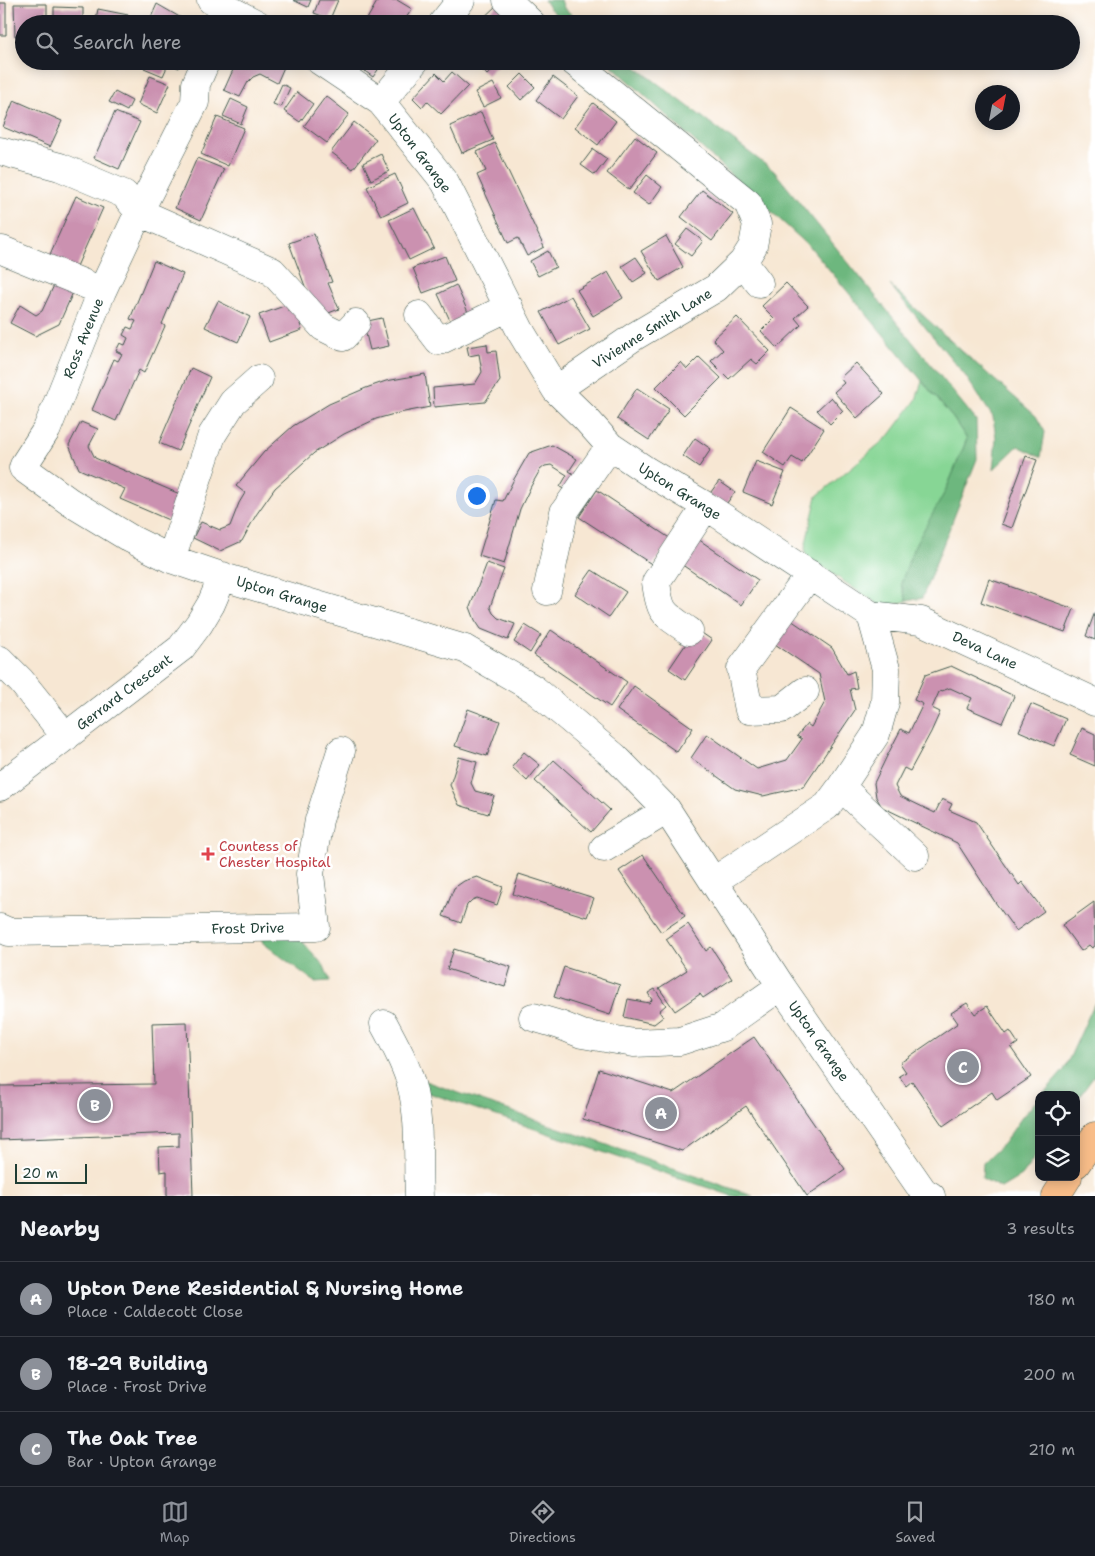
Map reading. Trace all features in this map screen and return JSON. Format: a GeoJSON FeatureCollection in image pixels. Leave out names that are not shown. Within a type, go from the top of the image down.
{"type":"FeatureCollection","features":[{"type":"Feature","properties":{"kind":"highway"},"geometry":{"type":"LineString","coordinates":[[1080,1158],[1095,1136]]}},
{"type":"Feature","properties":{"kind":"highway"},"geometry":{"type":"LineString","coordinates":[[1056,1196],[1065,1181]]}},
{"type":"Feature","properties":{"kind":"street"},"geometry":{"type":"LineString","coordinates":[[449,15],[461,0]]}},
{"type":"Feature","properties":{"kind":"street"},"geometry":{"type":"LineString","coordinates":[[507,0],[523,15]]}},
{"type":"Feature","properties":{"kind":"street","name":"Ross Avenue"},"geometry":{"type":"LineString","coordinates":[[25,463],[47,429],[102,291],[139,212],[195,102],[196,84],[202,70]]}},
{"type":"Feature","properties":{"kind":"street","name":"Upton Grange"},"geometry":{"type":"LineString","coordinates":[[333,70],[381,102],[446,182],[521,332],[556,390],[610,446],[706,506],[871,615]]}},
{"type":"Feature","properties":{"kind":"street"},"geometry":{"type":"LineString","coordinates":[[381,102],[408,70]]}},
{"type":"Feature","properties":{"kind":"street","name":"Vivienne Smith Lane"},"geometry":{"type":"LineString","coordinates":[[556,390],[635,336],[716,288],[752,264],[757,224],[748,203],[582,70]]}},
{"type":"Feature","properties":{"kind":"street"},"geometry":{"type":"LineString","coordinates":[[0,150],[60,167],[124,194],[139,212],[272,271],[323,327],[343,337],[356,323]]}},
{"type":"Feature","properties":{"kind":"street"},"geometry":{"type":"LineString","coordinates":[[2,250],[102,291]]}},
{"type":"Feature","properties":{"kind":"street"},"geometry":{"type":"LineString","coordinates":[[419,315],[440,341],[509,307]]}},
{"type":"Feature","properties":{"kind":"street"},"geometry":{"type":"LineString","coordinates":[[171,559],[212,435],[233,402],[259,379]]}},
{"type":"Feature","properties":{"kind":"street"},"geometry":{"type":"LineString","coordinates":[[547,591],[564,512],[610,446]]}},
{"type":"Feature","properties":{"kind":"street","name":"Upton Grange"},"geometry":{"type":"LineString","coordinates":[[25,463],[23,468],[70,502],[131,539],[171,559],[464,649],[534,689],[615,757],[667,810],[781,986],[923,1190],[931,1196]]}},
{"type":"Feature","properties":{"kind":"street"},"geometry":{"type":"LineString","coordinates":[[689,631],[666,615],[658,603],[656,582],[706,506]]}},
{"type":"Feature","properties":{"kind":"street"},"geometry":{"type":"LineString","coordinates":[[805,691],[782,709],[749,710],[741,669],[810,574]]}},
{"type":"Feature","properties":{"kind":"street","name":"Gerrard Crescent"},"geometry":{"type":"LineString","coordinates":[[0,787],[182,648],[210,604],[223,576]]}},
{"type":"Feature","properties":{"kind":"street"},"geometry":{"type":"LineString","coordinates":[[714,881],[827,806],[876,734],[885,702],[886,669],[871,615]]}},
{"type":"Feature","properties":{"kind":"street","name":"Deva Lane"},"geometry":{"type":"LineString","coordinates":[[871,615],[921,621],[1095,702]]}},
{"type":"Feature","properties":{"kind":"street"},"geometry":{"type":"LineString","coordinates":[[0,660],[21,681],[66,736]]}},
{"type":"Feature","properties":{"kind":"street","name":"Frost Drive"},"geometry":{"type":"LineString","coordinates":[[0,928],[9,932],[316,927],[310,874],[319,820],[341,751]]}},
{"type":"Feature","properties":{"kind":"street"},"geometry":{"type":"LineString","coordinates":[[841,788],[914,856]]}},
{"type":"Feature","properties":{"kind":"street"},"geometry":{"type":"LineString","coordinates":[[604,848],[667,810]]}},
{"type":"Feature","properties":{"kind":"street"},"geometry":{"type":"LineString","coordinates":[[533,1017],[582,1034],[634,1043],[680,1041],[723,1027],[781,986]]}},
{"type":"Feature","properties":{"kind":"street"},"geometry":{"type":"LineString","coordinates":[[384,1024],[411,1082],[416,1105],[418,1196]]}},
{"type":"Feature","properties":{"kind":"green space"},"geometry":{"type":"Polygon","coordinates":[[[544,0],[561,0],[564,8],[572,15],[556,15],[544,0]]]}},
{"type":"Feature","properties":{"kind":"green space"},"geometry":{"type":"Polygon","coordinates":[[[617,70],[640,70],[774,171],[976,420],[977,459],[922,598],[907,601],[901,583],[913,549],[946,490],[967,439],[953,418],[812,249],[617,70]]]}},
{"type":"Feature","properties":{"kind":"green space"},"geometry":{"type":"Polygon","coordinates":[[[890,285],[1036,416],[1045,432],[1041,457],[1018,446],[993,470],[996,438],[993,417],[964,374],[890,285]]]}},
{"type":"Feature","properties":{"kind":"green space"},"geometry":{"type":"Polygon","coordinates":[[[922,381],[953,418],[967,439],[946,490],[901,583],[907,601],[882,607],[806,556],[805,547],[817,496],[890,435],[916,400],[922,381]]]}},
{"type":"Feature","properties":{"kind":"green space"},"geometry":{"type":"Polygon","coordinates":[[[256,924],[302,941],[324,966],[330,981],[315,982],[263,943],[256,924]]]}},
{"type":"Feature","properties":{"kind":"green space"},"geometry":{"type":"Polygon","coordinates":[[[1095,1002],[1095,1075],[1080,1096],[1080,1091],[1046,1091],[1064,1070],[1095,1002]]]}},
{"type":"Feature","properties":{"kind":"green space"},"geometry":{"type":"Polygon","coordinates":[[[422,1080],[753,1196],[732,1196],[423,1091],[422,1080]]]}},
{"type":"Feature","properties":{"kind":"green space"},"geometry":{"type":"Polygon","coordinates":[[[1035,1102],[1035,1157],[1021,1176],[1001,1188],[982,1178],[983,1163],[1004,1143],[1035,1102]]]}},
{"type":"Feature","properties":{"kind":"building"},"geometry":{"type":"Polygon","coordinates":[[[293,0],[311,0],[308,7],[293,0]]]}},
{"type":"Feature","properties":{"kind":"building"},"geometry":{"type":"Polygon","coordinates":[[[319,0],[338,0],[332,15],[314,13],[319,0]]]}},
{"type":"Feature","properties":{"kind":"building"},"geometry":{"type":"Polygon","coordinates":[[[378,0],[397,0],[412,9],[408,15],[369,15],[378,0]]]}},
{"type":"Feature","properties":{"kind":"building"},"geometry":{"type":"Polygon","coordinates":[[[0,3],[6,3],[6,35],[0,35],[0,3]]]}},
{"type":"Feature","properties":{"kind":"building"},"geometry":{"type":"Polygon","coordinates":[[[499,3],[510,15],[486,15],[499,3]]]}},
{"type":"Feature","properties":{"kind":"building"},"geometry":{"type":"Polygon","coordinates":[[[14,4],[47,4],[47,15],[15,15],[15,36],[14,4]]]}},
{"type":"Feature","properties":{"kind":"building"},"geometry":{"type":"Polygon","coordinates":[[[157,4],[176,15],[152,15],[157,4]]]}},
{"type":"Feature","properties":{"kind":"building"},"geometry":{"type":"Polygon","coordinates":[[[54,7],[83,8],[83,15],[54,15],[54,7]]]}},
{"type":"Feature","properties":{"kind":"building"},"geometry":{"type":"Polygon","coordinates":[[[98,9],[128,15],[97,15],[98,9]]]}},
{"type":"Feature","properties":{"kind":"building"},"geometry":{"type":"Polygon","coordinates":[[[149,70],[166,70],[163,76],[149,70]]]}},
{"type":"Feature","properties":{"kind":"building"},"geometry":{"type":"Polygon","coordinates":[[[233,70],[283,70],[277,83],[260,74],[253,77],[240,97],[224,90],[233,70]]]}},
{"type":"Feature","properties":{"kind":"building"},"geometry":{"type":"Polygon","coordinates":[[[363,70],[378,70],[373,77],[363,70]]]}},
{"type":"Feature","properties":{"kind":"building"},"geometry":{"type":"Polygon","coordinates":[[[482,70],[492,70],[487,75],[482,70]]]}},
{"type":"Feature","properties":{"kind":"building"},"geometry":{"type":"Polygon","coordinates":[[[452,72],[468,86],[441,114],[427,101],[422,107],[413,98],[436,73],[444,81],[452,72]]]}},
{"type":"Feature","properties":{"kind":"building"},"geometry":{"type":"Polygon","coordinates":[[[522,74],[535,87],[521,100],[509,87],[522,74]]]}},
{"type":"Feature","properties":{"kind":"building"},"geometry":{"type":"Polygon","coordinates":[[[150,76],[170,84],[157,113],[138,104],[150,76]]]}},
{"type":"Feature","properties":{"kind":"building"},"geometry":{"type":"Polygon","coordinates":[[[553,77],[578,96],[561,119],[536,100],[553,77]]]}},
{"type":"Feature","properties":{"kind":"building"},"geometry":{"type":"Polygon","coordinates":[[[493,83],[501,98],[483,107],[475,92],[493,83]]]}},
{"type":"Feature","properties":{"kind":"building"},"geometry":{"type":"Polygon","coordinates":[[[282,84],[290,88],[281,107],[273,104],[282,84]]]}},
{"type":"Feature","properties":{"kind":"building"},"geometry":{"type":"Polygon","coordinates":[[[115,92],[132,101],[127,111],[109,102],[115,92]]]}},
{"type":"Feature","properties":{"kind":"building"},"geometry":{"type":"Polygon","coordinates":[[[297,92],[313,104],[300,122],[284,111],[297,92]]]}},
{"type":"Feature","properties":{"kind":"building"},"geometry":{"type":"Polygon","coordinates":[[[326,96],[349,114],[327,143],[304,126],[326,96]]]}},
{"type":"Feature","properties":{"kind":"building"},"geometry":{"type":"Polygon","coordinates":[[[231,99],[248,107],[241,124],[223,116],[231,99]]]}},
{"type":"Feature","properties":{"kind":"building"},"geometry":{"type":"Polygon","coordinates":[[[14,100],[62,121],[50,147],[3,127],[14,100]]]}},
{"type":"Feature","properties":{"kind":"building"},"geometry":{"type":"Polygon","coordinates":[[[593,103],[616,121],[598,145],[575,127],[593,103]]]}},
{"type":"Feature","properties":{"kind":"building"},"geometry":{"type":"Polygon","coordinates":[[[115,112],[140,122],[119,169],[94,158],[115,112]]]}},
{"type":"Feature","properties":{"kind":"building"},"geometry":{"type":"Polygon","coordinates":[[[481,112],[493,140],[462,153],[450,126],[481,112]]]}},
{"type":"Feature","properties":{"kind":"building"},"geometry":{"type":"Polygon","coordinates":[[[217,117],[244,128],[228,166],[201,154],[217,117]]]}},
{"type":"Feature","properties":{"kind":"building"},"geometry":{"type":"Polygon","coordinates":[[[354,122],[376,139],[353,169],[331,152],[354,122]]]}},
{"type":"Feature","properties":{"kind":"building"},"geometry":{"type":"Polygon","coordinates":[[[635,136],[657,153],[629,190],[607,173],[635,136]]]}},
{"type":"Feature","properties":{"kind":"building"},"geometry":{"type":"Polygon","coordinates":[[[495,143],[544,247],[527,256],[518,238],[508,243],[477,175],[486,171],[477,152],[495,143]]]}},
{"type":"Feature","properties":{"kind":"building"},"geometry":{"type":"Polygon","coordinates":[[[593,149],[607,159],[595,175],[581,165],[593,149]]]}},
{"type":"Feature","properties":{"kind":"building"},"geometry":{"type":"Polygon","coordinates":[[[381,154],[389,171],[371,180],[363,163],[381,154]]]}},
{"type":"Feature","properties":{"kind":"building"},"geometry":{"type":"Polygon","coordinates":[[[197,158],[224,169],[201,220],[175,208],[197,158]]]}},
{"type":"Feature","properties":{"kind":"building"},"geometry":{"type":"Polygon","coordinates":[[[395,174],[408,203],[381,216],[367,187],[395,174]]]}},
{"type":"Feature","properties":{"kind":"building"},"geometry":{"type":"Polygon","coordinates":[[[647,175],[662,187],[649,205],[633,193],[647,175]]]}},
{"type":"Feature","properties":{"kind":"building"},"geometry":{"type":"Polygon","coordinates":[[[702,190],[733,214],[712,241],[681,217],[702,190]]]}},
{"type":"Feature","properties":{"kind":"building"},"geometry":{"type":"Polygon","coordinates":[[[76,196],[103,208],[74,273],[47,261],[76,196]]]}},
{"type":"Feature","properties":{"kind":"building"},"geometry":{"type":"Polygon","coordinates":[[[414,208],[434,248],[409,260],[389,220],[414,208]]]}},
{"type":"Feature","properties":{"kind":"building"},"geometry":{"type":"Polygon","coordinates":[[[687,229],[703,241],[691,256],[675,244],[687,229]]]}},
{"type":"Feature","properties":{"kind":"building"},"geometry":{"type":"Polygon","coordinates":[[[314,234],[332,282],[328,283],[339,309],[300,324],[302,330],[269,342],[259,315],[309,297],[289,243],[314,234]]]}},
{"type":"Feature","properties":{"kind":"building"},"geometry":{"type":"Polygon","coordinates":[[[666,236],[683,267],[659,281],[641,251],[666,236]]]}},
{"type":"Feature","properties":{"kind":"building"},"geometry":{"type":"Polygon","coordinates":[[[548,251],[556,267],[538,276],[530,261],[548,251]]]}},
{"type":"Feature","properties":{"kind":"building"},"geometry":{"type":"Polygon","coordinates":[[[445,256],[455,281],[423,293],[413,268],[445,256]]]}},
{"type":"Feature","properties":{"kind":"building"},"geometry":{"type":"Polygon","coordinates":[[[636,257],[647,273],[633,282],[622,266],[636,257]]]}},
{"type":"Feature","properties":{"kind":"building"},"geometry":{"type":"Polygon","coordinates":[[[154,261],[183,274],[162,324],[165,326],[144,373],[139,370],[116,421],[92,410],[114,359],[118,361],[122,354],[116,351],[120,343],[125,345],[128,338],[123,335],[127,327],[132,329],[136,321],[130,319],[154,261]]]}},
{"type":"Feature","properties":{"kind":"building"},"geometry":{"type":"Polygon","coordinates":[[[608,272],[623,298],[593,316],[577,290],[608,272]]]}},
{"type":"Feature","properties":{"kind":"building"},"geometry":{"type":"Polygon","coordinates":[[[56,281],[74,290],[59,324],[35,336],[10,323],[20,305],[36,315],[42,311],[56,281]]]}},
{"type":"Feature","properties":{"kind":"building"},"geometry":{"type":"Polygon","coordinates":[[[786,283],[808,306],[795,318],[801,325],[777,348],[761,331],[774,318],[762,306],[786,283]]]}},
{"type":"Feature","properties":{"kind":"building"},"geometry":{"type":"Polygon","coordinates":[[[456,285],[471,319],[453,327],[438,294],[456,285]]]}},
{"type":"Feature","properties":{"kind":"building"},"geometry":{"type":"Polygon","coordinates":[[[571,296],[590,329],[559,345],[541,312],[571,296]]]}},
{"type":"Feature","properties":{"kind":"building"},"geometry":{"type":"Polygon","coordinates":[[[218,301],[250,317],[238,342],[205,327],[218,301]]]}},
{"type":"Feature","properties":{"kind":"building"},"geometry":{"type":"Polygon","coordinates":[[[737,317],[770,351],[757,364],[751,359],[729,379],[711,361],[723,350],[713,339],[737,317]]]}},
{"type":"Feature","properties":{"kind":"building"},"geometry":{"type":"Polygon","coordinates":[[[382,318],[389,346],[370,350],[363,322],[382,318]]]}},
{"type":"Feature","properties":{"kind":"building"},"geometry":{"type":"Polygon","coordinates":[[[487,344],[488,352],[496,351],[500,381],[485,402],[434,407],[433,388],[475,384],[482,372],[479,354],[469,356],[467,347],[487,344]]]}},
{"type":"Feature","properties":{"kind":"building"},"geometry":{"type":"Polygon","coordinates":[[[699,357],[721,378],[684,415],[656,387],[681,362],[687,369],[699,357]]]}},
{"type":"Feature","properties":{"kind":"building"},"geometry":{"type":"Polygon","coordinates":[[[856,363],[884,394],[857,418],[834,392],[844,383],[840,378],[856,363]]]}},
{"type":"Feature","properties":{"kind":"building"},"geometry":{"type":"Polygon","coordinates":[[[191,368],[210,377],[178,451],[159,443],[191,368]]]}},
{"type":"Feature","properties":{"kind":"building"},"geometry":{"type":"Polygon","coordinates":[[[425,374],[430,407],[376,419],[344,434],[314,453],[275,488],[256,515],[242,541],[220,551],[193,538],[201,522],[220,530],[230,526],[245,493],[236,486],[264,452],[293,426],[329,404],[366,388],[386,381],[425,374]]]}},
{"type":"Feature","properties":{"kind":"building"},"geometry":{"type":"Polygon","coordinates":[[[637,388],[669,409],[649,440],[617,419],[637,388]]]}},
{"type":"Feature","properties":{"kind":"building"},"geometry":{"type":"Polygon","coordinates":[[[831,397],[843,411],[830,424],[817,410],[831,397]]]}},
{"type":"Feature","properties":{"kind":"building"},"geometry":{"type":"Polygon","coordinates":[[[791,408],[824,429],[802,463],[792,457],[785,467],[763,452],[791,408]]]}},
{"type":"Feature","properties":{"kind":"building"},"geometry":{"type":"Polygon","coordinates":[[[81,422],[98,429],[89,446],[95,458],[182,495],[171,521],[120,499],[125,489],[79,469],[69,445],[81,422]]]}},
{"type":"Feature","properties":{"kind":"building"},"geometry":{"type":"Polygon","coordinates":[[[695,438],[711,449],[699,467],[683,456],[695,438]]]}},
{"type":"Feature","properties":{"kind":"building"},"geometry":{"type":"Polygon","coordinates":[[[552,445],[577,459],[569,471],[580,478],[571,493],[560,487],[567,475],[551,465],[545,466],[540,470],[520,509],[504,564],[479,556],[496,500],[503,501],[529,453],[552,445]]]}},
{"type":"Feature","properties":{"kind":"building"},"geometry":{"type":"Polygon","coordinates":[[[1026,456],[1037,460],[1012,528],[1001,524],[1026,456]]]}},
{"type":"Feature","properties":{"kind":"building"},"geometry":{"type":"Polygon","coordinates":[[[756,461],[785,472],[772,504],[743,492],[756,461]]]}},
{"type":"Feature","properties":{"kind":"building"},"geometry":{"type":"Polygon","coordinates":[[[719,481],[735,492],[724,507],[708,496],[719,481]]]}},
{"type":"Feature","properties":{"kind":"building"},"geometry":{"type":"Polygon","coordinates":[[[597,490],[671,539],[653,565],[579,517],[597,490]]]}},
{"type":"Feature","properties":{"kind":"building"},"geometry":{"type":"Polygon","coordinates":[[[695,537],[758,580],[741,605],[678,562],[695,537]]]}},
{"type":"Feature","properties":{"kind":"building"},"geometry":{"type":"Polygon","coordinates":[[[487,563],[504,569],[490,607],[498,618],[515,624],[508,640],[481,629],[470,607],[487,563]]]}},
{"type":"Feature","properties":{"kind":"building"},"geometry":{"type":"Polygon","coordinates":[[[592,570],[626,592],[609,617],[575,594],[592,570]]]}},
{"type":"Feature","properties":{"kind":"building"},"geometry":{"type":"Polygon","coordinates":[[[989,579],[1074,609],[1065,632],[981,602],[989,579]]]}},
{"type":"Feature","properties":{"kind":"building"},"geometry":{"type":"Polygon","coordinates":[[[1095,612],[1095,640],[1086,636],[1095,612]]]}},
{"type":"Feature","properties":{"kind":"building"},"geometry":{"type":"Polygon","coordinates":[[[788,618],[832,648],[847,674],[854,671],[857,688],[850,689],[855,710],[803,787],[763,796],[735,789],[691,758],[707,734],[757,769],[787,760],[802,739],[797,736],[807,724],[811,727],[825,702],[819,674],[772,642],[788,618]]]}},
{"type":"Feature","properties":{"kind":"building"},"geometry":{"type":"Polygon","coordinates":[[[525,625],[541,635],[530,653],[514,642],[525,625]]]}},
{"type":"Feature","properties":{"kind":"building"},"geometry":{"type":"Polygon","coordinates":[[[696,629],[712,640],[685,680],[669,669],[696,629]]]}},
{"type":"Feature","properties":{"kind":"building"},"geometry":{"type":"Polygon","coordinates":[[[551,630],[627,682],[610,707],[534,655],[551,630]]]}},
{"type":"Feature","properties":{"kind":"building"},"geometry":{"type":"Polygon","coordinates":[[[951,666],[1014,696],[1002,723],[967,708],[972,698],[950,688],[939,692],[932,708],[940,712],[931,732],[910,771],[904,768],[895,786],[900,796],[935,813],[942,799],[952,804],[949,810],[976,822],[1019,885],[1022,882],[1044,911],[1016,931],[957,843],[882,807],[876,797],[874,783],[886,758],[901,729],[909,733],[923,704],[914,700],[925,675],[951,666]]]}},
{"type":"Feature","properties":{"kind":"building"},"geometry":{"type":"Polygon","coordinates":[[[634,686],[693,728],[677,752],[617,710],[634,686]]]}},
{"type":"Feature","properties":{"kind":"building"},"geometry":{"type":"Polygon","coordinates":[[[1031,704],[1066,719],[1054,746],[1019,731],[1031,704]]]}},
{"type":"Feature","properties":{"kind":"building"},"geometry":{"type":"Polygon","coordinates":[[[468,709],[500,721],[487,756],[455,746],[468,709]]]}},
{"type":"Feature","properties":{"kind":"building"},"geometry":{"type":"Polygon","coordinates":[[[1082,728],[1095,734],[1095,766],[1070,755],[1082,728]]]}},
{"type":"Feature","properties":{"kind":"building"},"geometry":{"type":"Polygon","coordinates":[[[524,752],[540,765],[527,781],[512,767],[524,752]]]}},
{"type":"Feature","properties":{"kind":"building"},"geometry":{"type":"Polygon","coordinates":[[[459,757],[477,762],[471,783],[475,791],[494,796],[488,814],[459,805],[450,785],[459,757]]]}},
{"type":"Feature","properties":{"kind":"building"},"geometry":{"type":"Polygon","coordinates":[[[554,760],[610,810],[591,832],[535,781],[554,760]]]}},
{"type":"Feature","properties":{"kind":"building"},"geometry":{"type":"Polygon","coordinates":[[[643,855],[685,916],[661,932],[619,871],[643,855]]]}},
{"type":"Feature","properties":{"kind":"building"},"geometry":{"type":"Polygon","coordinates":[[[519,874],[594,898],[587,917],[513,894],[519,874]]]}},
{"type":"Feature","properties":{"kind":"building"},"geometry":{"type":"Polygon","coordinates":[[[477,877],[503,887],[497,905],[477,898],[467,905],[461,923],[443,916],[454,888],[464,881],[477,877]]]}},
{"type":"Feature","properties":{"kind":"building"},"geometry":{"type":"Polygon","coordinates":[[[1094,902],[1095,946],[1092,948],[1089,945],[1081,951],[1062,925],[1094,902]]]}},
{"type":"Feature","properties":{"kind":"building"},"geometry":{"type":"Polygon","coordinates":[[[688,924],[706,951],[711,947],[732,979],[703,998],[700,994],[675,1011],[659,988],[687,970],[666,939],[688,924]]]}},
{"type":"Feature","properties":{"kind":"building"},"geometry":{"type":"Polygon","coordinates":[[[454,949],[511,967],[505,987],[447,969],[454,949]]]}},
{"type":"Feature","properties":{"kind":"building"},"geometry":{"type":"Polygon","coordinates":[[[564,967],[620,985],[610,1015],[554,997],[564,967]]]}},
{"type":"Feature","properties":{"kind":"building"},"geometry":{"type":"Polygon","coordinates":[[[655,989],[666,1005],[659,1011],[663,1017],[654,1024],[624,1017],[628,999],[649,1003],[652,1000],[648,993],[655,989]]]}},
{"type":"Feature","properties":{"kind":"building"},"geometry":{"type":"Polygon","coordinates":[[[967,1003],[975,1014],[987,1006],[1006,1034],[1010,1031],[1018,1043],[1011,1048],[1031,1077],[997,1100],[992,1092],[943,1126],[912,1081],[906,1086],[899,1076],[906,1072],[900,1063],[958,1023],[951,1013],[967,1003]]]}},
{"type":"Feature","properties":{"kind":"building"},"geometry":{"type":"Polygon","coordinates":[[[187,1022],[193,1196],[167,1196],[167,1171],[160,1172],[159,1147],[179,1146],[179,1133],[0,1140],[0,1086],[154,1084],[152,1023],[187,1022]]]}},
{"type":"Feature","properties":{"kind":"building"},"geometry":{"type":"Polygon","coordinates":[[[754,1037],[845,1169],[807,1196],[746,1106],[682,1151],[583,1119],[599,1069],[673,1093],[754,1037]]]}},
{"type":"Feature","properties":{"kind":"place","name":"Countess of Chester Hospital"},"geometry":{"type":"Point","coordinates":[208,854]}},
{"type":"Feature","properties":{"kind":"place","name":"The Oak Tree"},"geometry":{"type":"Point","coordinates":[963,1067]}},
{"type":"Feature","properties":{"kind":"place","name":"18-29 Building"},"geometry":{"type":"Point","coordinates":[95,1105]}},
{"type":"Feature","properties":{"kind":"place","name":"Upton Dene Residential & Nursing Home"},"geometry":{"type":"Point","coordinates":[661,1113]}}]}
